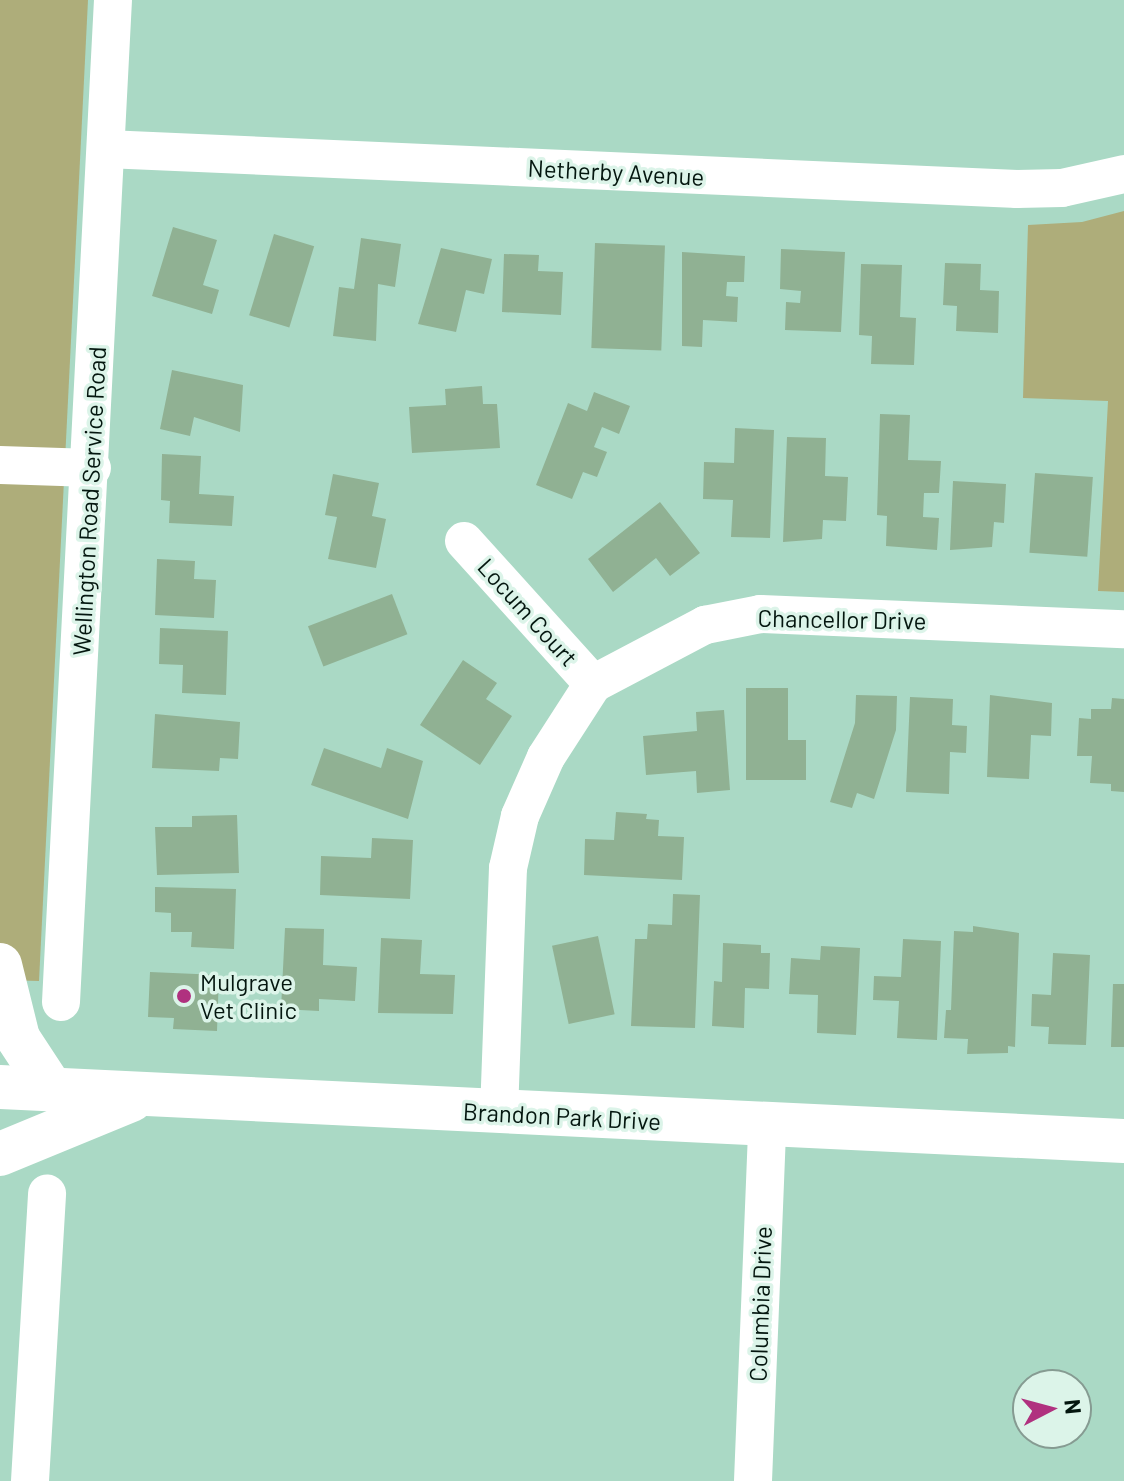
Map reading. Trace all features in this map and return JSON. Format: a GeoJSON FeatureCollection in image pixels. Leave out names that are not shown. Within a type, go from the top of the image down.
{"type":"FeatureCollection","features":[{"type":"Feature","properties":{"kind":"street","name":"Wellington Road Service Road"},"geometry":{"type":"LineString","coordinates":[[61,1002],[92,468],[113,0]]}},
{"type":"Feature","properties":{"kind":"street","name":"Netherby Avenue"},"geometry":{"type":"LineString","coordinates":[[106,149],[1017,189],[1062,188],[1124,174]]}},
{"type":"Feature","properties":{"kind":"street"},"geometry":{"type":"LineString","coordinates":[[0,465],[92,468]]}},
{"type":"Feature","properties":{"kind":"street","name":"Locum Court"},"geometry":{"type":"LineString","coordinates":[[464,541],[593,684]]}},
{"type":"Feature","properties":{"kind":"street","name":"Chancellor Drive"},"geometry":{"type":"LineString","coordinates":[[499,1113],[508,868],[520,816],[546,757],[593,684],[705,625],[760,614],[1124,629]]}},
{"type":"Feature","properties":{"kind":"street"},"geometry":{"type":"LineString","coordinates":[[0,965],[18,1038],[52,1090]]}},
{"type":"Feature","properties":{"kind":"street","name":"Brandon Park Drive"},"geometry":{"type":"LineString","coordinates":[[0,1087],[141,1097],[1124,1141]]}},
{"type":"Feature","properties":{"kind":"street"},"geometry":{"type":"LineString","coordinates":[[0,1154],[141,1097]]}},
{"type":"Feature","properties":{"kind":"street","name":"Columbia Drive"},"geometry":{"type":"LineString","coordinates":[[753,1481],[767,1127]]}},
{"type":"Feature","properties":{"kind":"street"},"geometry":{"type":"LineString","coordinates":[[30,1481],[47,1194]]}},
{"type":"Feature","properties":{"kind":"shaded area"},"geometry":{"type":"Polygon","coordinates":[[[0,0],[88,0],[39,981],[0,980],[0,0]]]}},
{"type":"Feature","properties":{"kind":"shaded area"},"geometry":{"type":"Polygon","coordinates":[[[1124,211],[1124,592],[1098,591],[1108,401],[1023,398],[1028,225],[1082,222],[1124,211]]]}},
{"type":"Feature","properties":{"kind":"building"},"geometry":{"type":"Polygon","coordinates":[[[173,227],[217,240],[203,285],[219,290],[212,314],[152,296],[173,227]]]}},
{"type":"Feature","properties":{"kind":"building"},"geometry":{"type":"Polygon","coordinates":[[[274,234],[314,246],[289,328],[249,315],[274,234]]]}},
{"type":"Feature","properties":{"kind":"building"},"geometry":{"type":"Polygon","coordinates":[[[361,238],[401,244],[395,287],[378,284],[376,341],[333,336],[339,287],[354,289],[361,238]]]}},
{"type":"Feature","properties":{"kind":"building"},"geometry":{"type":"Polygon","coordinates":[[[595,243],[665,245],[661,350],[591,348],[595,243]]]}},
{"type":"Feature","properties":{"kind":"building"},"geometry":{"type":"Polygon","coordinates":[[[441,248],[492,259],[484,294],[466,290],[456,332],[418,324],[441,248]]]}},
{"type":"Feature","properties":{"kind":"building"},"geometry":{"type":"Polygon","coordinates":[[[781,249],[845,252],[841,332],[785,330],[786,302],[800,303],[801,291],[780,289],[781,249]]]}},
{"type":"Feature","properties":{"kind":"building"},"geometry":{"type":"Polygon","coordinates":[[[682,252],[745,256],[744,282],[727,282],[726,296],[738,297],[737,322],[703,320],[702,347],[682,346],[682,252]]]}},
{"type":"Feature","properties":{"kind":"building"},"geometry":{"type":"Polygon","coordinates":[[[504,254],[539,255],[538,271],[563,272],[561,315],[502,312],[504,254]]]}},
{"type":"Feature","properties":{"kind":"building"},"geometry":{"type":"Polygon","coordinates":[[[945,263],[981,264],[980,290],[999,291],[998,333],[956,331],[957,306],[943,305],[945,263]]]}},
{"type":"Feature","properties":{"kind":"building"},"geometry":{"type":"Polygon","coordinates":[[[861,264],[902,265],[900,317],[916,318],[914,365],[871,364],[872,336],[859,335],[861,264]]]}},
{"type":"Feature","properties":{"kind":"building"},"geometry":{"type":"Polygon","coordinates":[[[172,370],[243,385],[240,432],[194,417],[190,436],[160,429],[172,370]]]}},
{"type":"Feature","properties":{"kind":"building"},"geometry":{"type":"Polygon","coordinates":[[[482,386],[483,404],[497,404],[500,448],[412,453],[409,407],[446,405],[445,389],[482,386]]]}},
{"type":"Feature","properties":{"kind":"building"},"geometry":{"type":"Polygon","coordinates":[[[594,392],[630,406],[619,434],[602,427],[594,447],[607,452],[597,477],[583,472],[572,499],[536,485],[568,403],[587,411],[594,392]]]}},
{"type":"Feature","properties":{"kind":"building"},"geometry":{"type":"Polygon","coordinates":[[[880,414],[910,415],[908,460],[941,461],[939,493],[924,493],[923,517],[939,518],[937,550],[886,546],[887,516],[877,515],[880,414]]]}},
{"type":"Feature","properties":{"kind":"building"},"geometry":{"type":"Polygon","coordinates":[[[735,428],[774,430],[770,538],[731,537],[733,500],[703,499],[704,462],[734,463],[735,428]]]}},
{"type":"Feature","properties":{"kind":"building"},"geometry":{"type":"Polygon","coordinates":[[[787,437],[826,438],[825,476],[848,477],[846,521],[823,520],[822,539],[783,542],[787,437]]]}},
{"type":"Feature","properties":{"kind":"building"},"geometry":{"type":"Polygon","coordinates":[[[162,454],[201,456],[199,494],[234,496],[232,526],[169,523],[170,501],[161,500],[162,454]]]}},
{"type":"Feature","properties":{"kind":"building"},"geometry":{"type":"Polygon","coordinates":[[[1035,473],[1093,477],[1087,557],[1029,553],[1035,473]]]}},
{"type":"Feature","properties":{"kind":"building"},"geometry":{"type":"Polygon","coordinates":[[[333,474],[379,483],[372,516],[386,519],[376,568],[328,559],[337,517],[325,515],[333,474]]]}},
{"type":"Feature","properties":{"kind":"building"},"geometry":{"type":"Polygon","coordinates":[[[953,481],[1006,484],[1004,523],[994,522],[992,547],[950,550],[953,481]]]}},
{"type":"Feature","properties":{"kind":"building"},"geometry":{"type":"Polygon","coordinates":[[[660,502],[700,553],[670,576],[656,558],[613,592],[588,559],[660,502]]]}},
{"type":"Feature","properties":{"kind":"building"},"geometry":{"type":"Polygon","coordinates":[[[157,559],[195,561],[194,579],[216,580],[214,618],[155,615],[157,559]]]}},
{"type":"Feature","properties":{"kind":"building"},"geometry":{"type":"Polygon","coordinates":[[[392,594],[407,634],[323,666],[308,626],[392,594]]]}},
{"type":"Feature","properties":{"kind":"building"},"geometry":{"type":"Polygon","coordinates":[[[160,628],[228,631],[226,695],[182,693],[183,665],[159,664],[160,628]]]}},
{"type":"Feature","properties":{"kind":"building"},"geometry":{"type":"Polygon","coordinates":[[[463,660],[497,683],[486,699],[512,716],[480,765],[420,725],[463,660]]]}},
{"type":"Feature","properties":{"kind":"building"},"geometry":{"type":"Polygon","coordinates":[[[746,688],[788,688],[788,740],[806,740],[806,780],[746,780],[746,688]]]}},
{"type":"Feature","properties":{"kind":"building"},"geometry":{"type":"Polygon","coordinates":[[[856,695],[897,696],[896,730],[874,799],[857,793],[852,808],[830,802],[855,723],[856,695]]]}},
{"type":"Feature","properties":{"kind":"building"},"geometry":{"type":"Polygon","coordinates":[[[990,695],[1052,703],[1051,736],[1031,735],[1029,779],[987,777],[990,695]]]}},
{"type":"Feature","properties":{"kind":"building"},"geometry":{"type":"Polygon","coordinates":[[[910,697],[953,699],[952,725],[967,726],[966,753],[950,752],[949,794],[906,792],[910,697]]]}},
{"type":"Feature","properties":{"kind":"building"},"geometry":{"type":"Polygon","coordinates":[[[1112,698],[1124,699],[1124,792],[1111,791],[1111,784],[1090,783],[1092,756],[1077,756],[1079,718],[1091,719],[1091,709],[1111,709],[1112,698]]]}},
{"type":"Feature","properties":{"kind":"building"},"geometry":{"type":"Polygon","coordinates":[[[724,710],[730,790],[697,793],[696,771],[646,775],[643,736],[697,731],[696,712],[724,710]]]}},
{"type":"Feature","properties":{"kind":"building"},"geometry":{"type":"Polygon","coordinates":[[[155,714],[240,722],[238,759],[220,758],[219,771],[152,768],[155,714]]]}},
{"type":"Feature","properties":{"kind":"building"},"geometry":{"type":"Polygon","coordinates":[[[324,748],[381,768],[387,748],[423,761],[408,819],[311,785],[324,748]]]}},
{"type":"Feature","properties":{"kind":"building"},"geometry":{"type":"Polygon","coordinates":[[[616,812],[647,814],[646,819],[659,820],[658,836],[684,837],[682,880],[584,875],[585,839],[614,840],[616,812]]]}},
{"type":"Feature","properties":{"kind":"building"},"geometry":{"type":"Polygon","coordinates":[[[237,815],[239,873],[157,875],[155,827],[192,827],[192,816],[237,815]]]}},
{"type":"Feature","properties":{"kind":"building"},"geometry":{"type":"Polygon","coordinates":[[[372,838],[413,840],[410,899],[320,895],[321,856],[371,858],[372,838]]]}},
{"type":"Feature","properties":{"kind":"building"},"geometry":{"type":"Polygon","coordinates":[[[155,887],[236,889],[234,949],[191,947],[192,932],[171,932],[171,913],[155,912],[155,887]]]}},
{"type":"Feature","properties":{"kind":"building"},"geometry":{"type":"Polygon","coordinates":[[[673,894],[700,895],[695,1028],[631,1026],[635,939],[647,939],[648,924],[672,925],[673,894]]]}},
{"type":"Feature","properties":{"kind":"building"},"geometry":{"type":"Polygon","coordinates":[[[973,926],[1019,933],[1015,1047],[1008,1046],[1008,1053],[967,1054],[968,1039],[944,1038],[946,1010],[951,1010],[954,931],[973,932],[973,926]]]}},
{"type":"Feature","properties":{"kind":"building"},"geometry":{"type":"Polygon","coordinates":[[[285,928],[324,929],[323,965],[357,967],[355,1001],[319,999],[319,1011],[281,1009],[285,928]]]}},
{"type":"Feature","properties":{"kind":"building"},"geometry":{"type":"Polygon","coordinates":[[[598,936],[615,1014],[569,1024],[552,946],[598,936]]]}},
{"type":"Feature","properties":{"kind":"building"},"geometry":{"type":"Polygon","coordinates":[[[381,938],[422,940],[420,974],[455,975],[453,1014],[378,1013],[381,938]]]}},
{"type":"Feature","properties":{"kind":"building"},"geometry":{"type":"Polygon","coordinates":[[[903,939],[941,941],[937,1040],[897,1038],[899,1001],[873,1000],[874,976],[901,977],[903,939]]]}},
{"type":"Feature","properties":{"kind":"building"},"geometry":{"type":"Polygon","coordinates":[[[723,943],[761,945],[761,953],[770,953],[769,989],[745,988],[744,1028],[712,1026],[714,981],[722,982],[723,943]]]}},
{"type":"Feature","properties":{"kind":"building"},"geometry":{"type":"Polygon","coordinates":[[[821,946],[860,948],[856,1035],[817,1033],[818,995],[789,994],[791,958],[820,960],[821,946]]]}},
{"type":"Feature","properties":{"kind":"building"},"geometry":{"type":"Polygon","coordinates":[[[1053,953],[1090,955],[1086,1045],[1048,1044],[1049,1027],[1031,1026],[1032,994],[1051,995],[1053,953]]]}},
{"type":"Feature","properties":{"kind":"building","name":"Mulgrave Vet Clinic"},"geometry":{"type":"Polygon","coordinates":[[[150,972],[219,975],[217,1031],[173,1029],[174,1018],[148,1017],[150,972]]]}},
{"type":"Feature","properties":{"kind":"building"},"geometry":{"type":"Polygon","coordinates":[[[1113,984],[1124,984],[1124,1047],[1111,1047],[1113,984]]]}},
{"type":"Feature","properties":{"kind":"place","name":"Mulgrave Vet Clinic"},"geometry":{"type":"Point","coordinates":[184,996]}}]}
